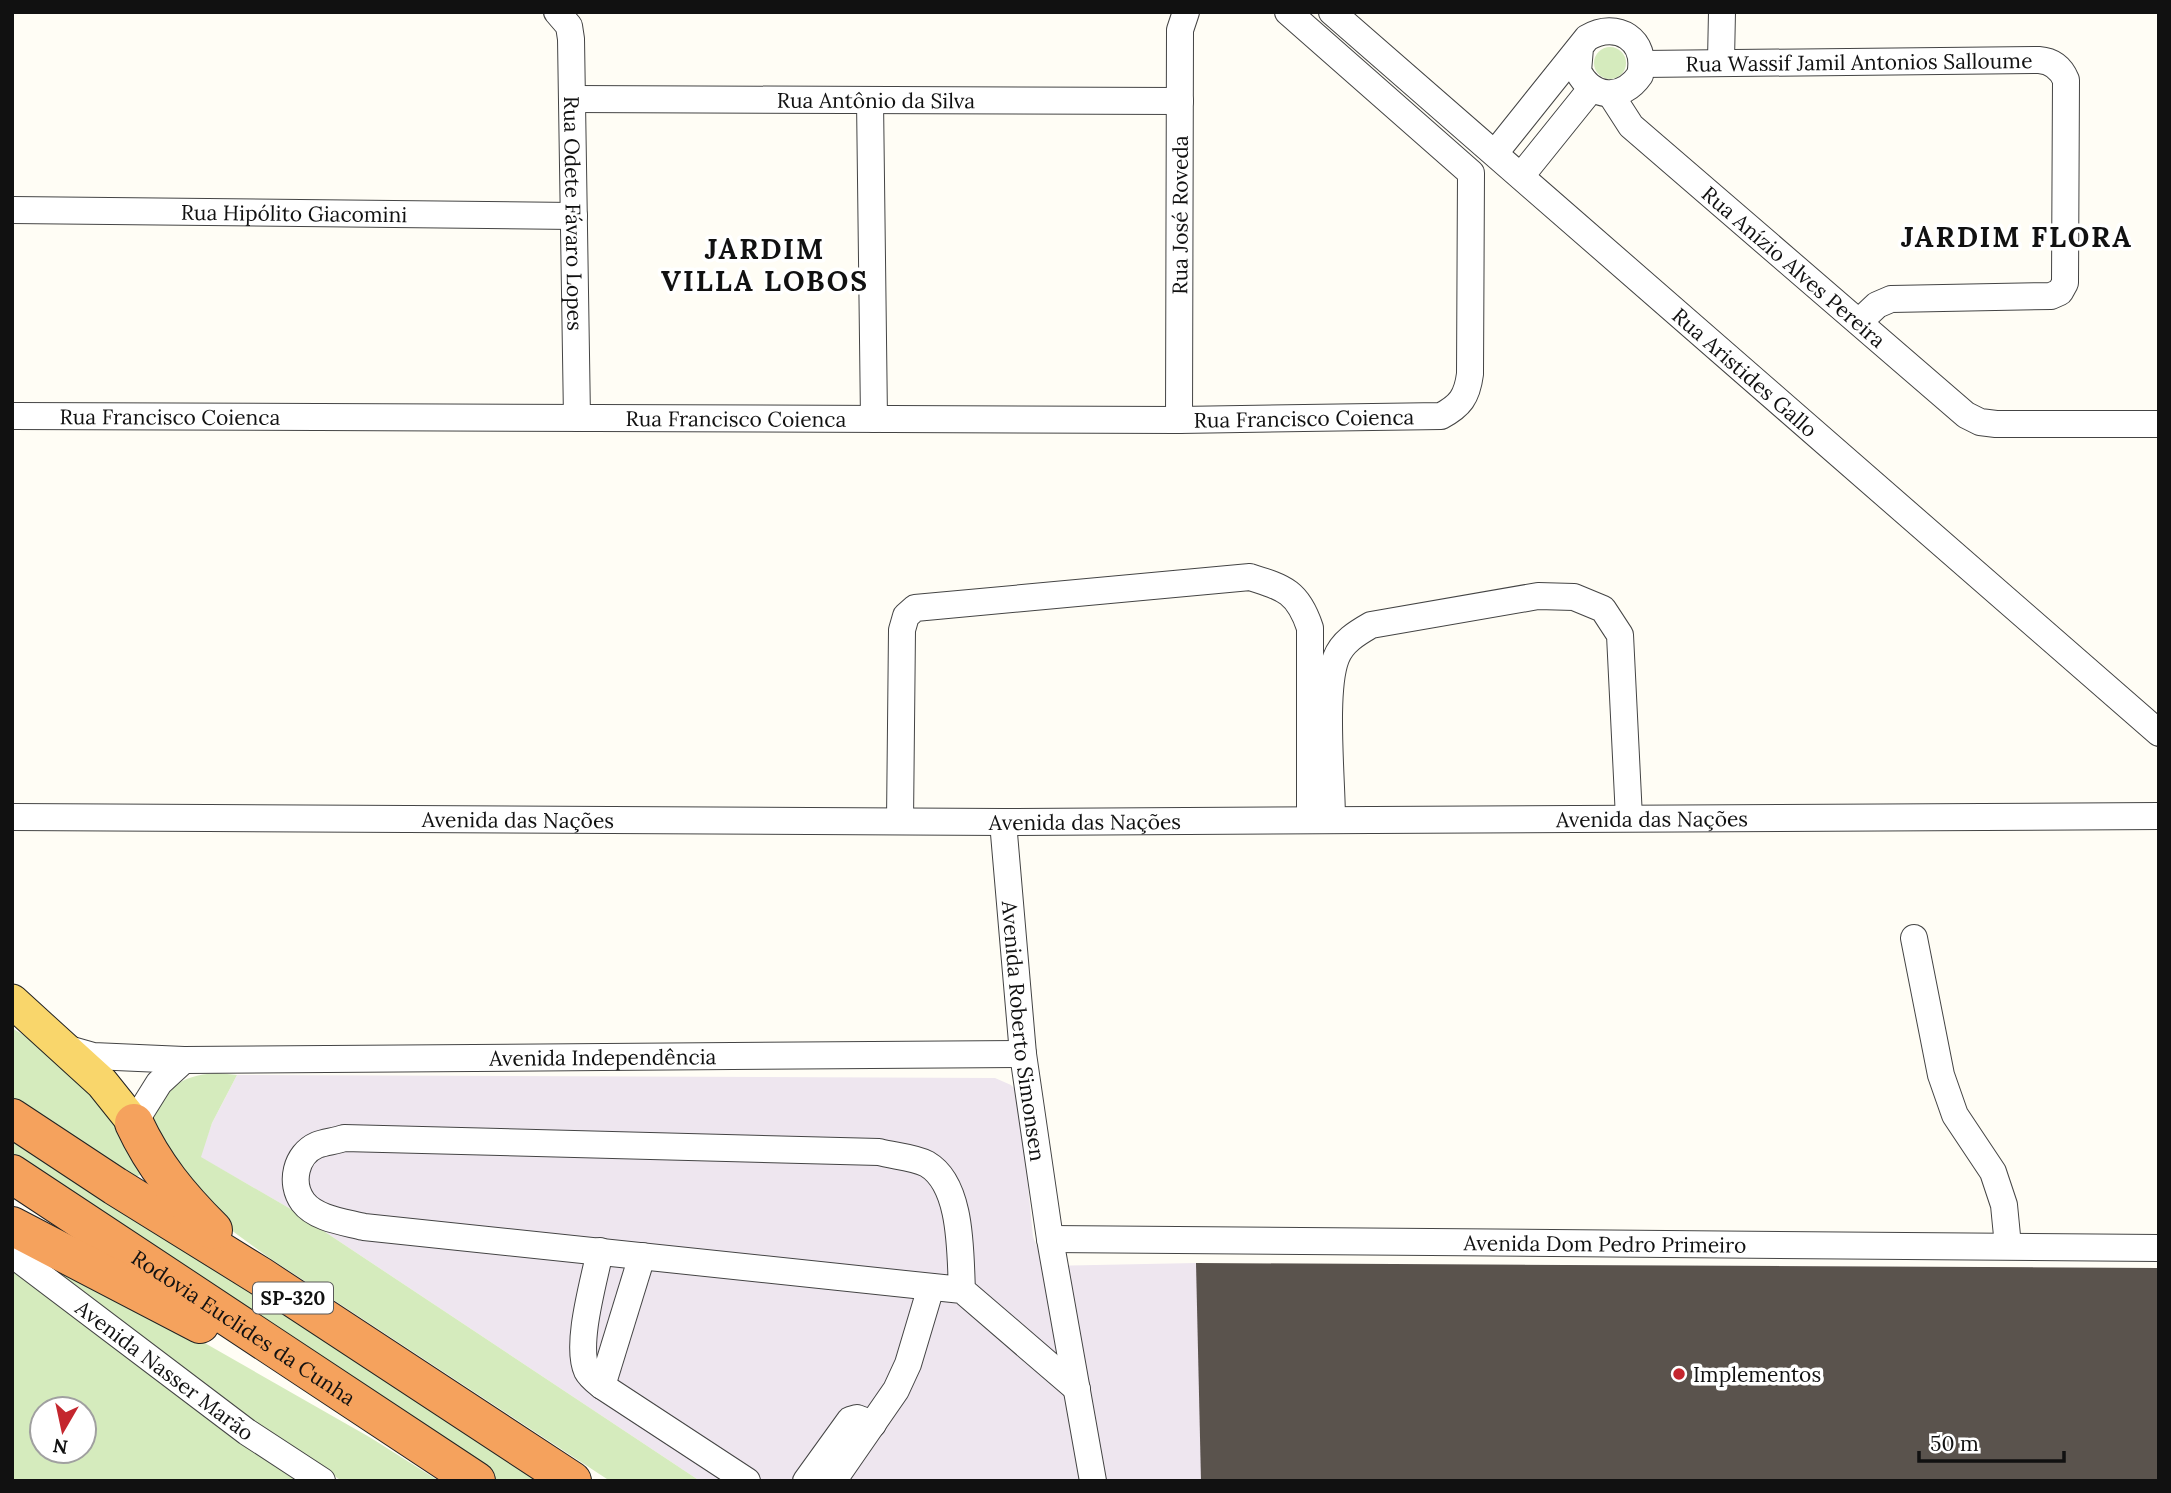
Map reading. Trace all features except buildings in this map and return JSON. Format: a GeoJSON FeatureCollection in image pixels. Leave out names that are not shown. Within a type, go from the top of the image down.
{"type":"FeatureCollection","features":[{"type":"Feature","properties":{"kind":"highway","name":"SP-320"},"geometry":{"type":"LineString","coordinates":[[12,1118],[260,1276],[572,1481]]}},
{"type":"Feature","properties":{"kind":"highway"},"geometry":{"type":"LineString","coordinates":[[134,1123],[150,1156],[170,1186],[260,1276]]}},
{"type":"Feature","properties":{"kind":"highway","name":"Rodovia Euclides da Cunha"},"geometry":{"type":"LineString","coordinates":[[12,1174],[476,1481]]}},
{"type":"Feature","properties":{"kind":"highway"},"geometry":{"type":"LineString","coordinates":[[12,1226],[380,1418]]}},
{"type":"Feature","properties":{"kind":"main road"},"geometry":{"type":"LineString","coordinates":[[12,1001],[102,1083],[134,1123]]}},
{"type":"Feature","properties":{"kind":"street","name":"Rua José Roveda"},"geometry":{"type":"LineString","coordinates":[[1179,420],[1180,30],[1186,12]]}},
{"type":"Feature","properties":{"kind":"street","name":"Rua Francisco Coienca"},"geometry":{"type":"LineString","coordinates":[[12,416],[1179,420],[1441,416],[1457,408],[1468,393],[1471,173],[1288,12]]}},
{"type":"Feature","properties":{"kind":"street","name":"Rua Aristides Gallo"},"geometry":{"type":"LineString","coordinates":[[1332,12],[2159,733]]}},
{"type":"Feature","properties":{"kind":"street"},"geometry":{"type":"LineString","coordinates":[[1721,60],[1722,12]]}},
{"type":"Feature","properties":{"kind":"street","name":"Rua Odete Fávaro Lopes"},"geometry":{"type":"LineString","coordinates":[[559,13],[569,26],[577,418]]}},
{"type":"Feature","properties":{"kind":"street"},"geometry":{"type":"LineString","coordinates":[[1495,153],[1587,38],[1611,29],[1623,32],[1648,59],[1640,75],[1611,96],[1521,176]]}},
{"type":"Feature","properties":{"kind":"street"},"geometry":{"type":"LineString","coordinates":[[1580,48],[1578,71],[1611,96]]}},
{"type":"Feature","properties":{"kind":"street","name":"Rua Wassif Jamil Antonios Salloume"},"geometry":{"type":"LineString","coordinates":[[1648,59],[2039,60],[2056,65],[2066,80],[2065,283],[2060,292],[2051,296],[1891,299],[1877,305],[1859,323]]}},
{"type":"Feature","properties":{"kind":"street","name":"Rua Anízio Alves Pereira"},"geometry":{"type":"LineString","coordinates":[[1611,96],[1631,126],[1973,419],[1996,425],[2159,425]]}},
{"type":"Feature","properties":{"kind":"street","name":"Rua Antônio da Silva"},"geometry":{"type":"LineString","coordinates":[[572,99],[1180,101]]}},
{"type":"Feature","properties":{"kind":"street"},"geometry":{"type":"LineString","coordinates":[[870,100],[874,419]]}},
{"type":"Feature","properties":{"kind":"street","name":"Rua Hipólito Giacomini"},"geometry":{"type":"LineString","coordinates":[[12,210],[574,216]]}},
{"type":"Feature","properties":{"kind":"street"},"geometry":{"type":"LineString","coordinates":[[900,821],[902,630],[906,616],[915,608],[1250,577],[1282,587],[1302,604],[1310,628],[1321,820]]}},
{"type":"Feature","properties":{"kind":"street"},"geometry":{"type":"LineString","coordinates":[[1321,820],[1331,685],[1336,656],[1350,637],[1371,625],[1538,596],[1574,597],[1603,609],[1620,635],[1629,818]]}},
{"type":"Feature","properties":{"kind":"street","name":"Avenida das Nações"},"geometry":{"type":"LineString","coordinates":[[12,817],[1003,822],[2159,816]]}},
{"type":"Feature","properties":{"kind":"street","name":"Avenida Roberto Simonsen"},"geometry":{"type":"LineString","coordinates":[[1003,822],[1023,1054],[1050,1239],[1093,1481]]}},
{"type":"Feature","properties":{"kind":"street"},"geometry":{"type":"LineString","coordinates":[[1913,938],[1941,1074],[1955,1115],[1993,1172],[2004,1205],[2008,1246]]}},
{"type":"Feature","properties":{"kind":"street","name":"Avenida Independência"},"geometry":{"type":"LineString","coordinates":[[65,1048],[93,1056],[184,1060],[1023,1054]]}},
{"type":"Feature","properties":{"kind":"street"},"geometry":{"type":"LineString","coordinates":[[134,1123],[159,1083],[184,1060]]}},
{"type":"Feature","properties":{"kind":"street"},"geometry":{"type":"LineString","coordinates":[[962,1290],[958,1223],[947,1188],[927,1164],[879,1152],[344,1138],[315,1146],[300,1159],[295,1180],[303,1202],[328,1218],[364,1227],[962,1290],[1077,1389]]}},
{"type":"Feature","properties":{"kind":"street","name":"Avenida Dom Pedro Primeiro"},"geometry":{"type":"LineString","coordinates":[[1050,1239],[2159,1248]]}},
{"type":"Feature","properties":{"kind":"street"},"geometry":{"type":"LineString","coordinates":[[600,1251],[583,1357],[588,1373],[602,1386],[747,1481]]}},
{"type":"Feature","properties":{"kind":"street","name":"Avenida Nasser Marão"},"geometry":{"type":"LineString","coordinates":[[12,1254],[247,1432],[322,1481]]}},
{"type":"Feature","properties":{"kind":"street"},"geometry":{"type":"LineString","coordinates":[[602,1386],[642,1256]]}},
{"type":"Feature","properties":{"kind":"street"},"geometry":{"type":"LineString","coordinates":[[833,1481],[896,1390],[908,1364],[930,1287]]}},
{"type":"Feature","properties":{"kind":"street"},"geometry":{"type":"LineString","coordinates":[[806,1481],[850,1420],[857,1418],[873,1424]]}},
{"type":"Feature","properties":{"kind":"shaded area"},"geometry":{"type":"Polygon","coordinates":[[[237,1075],[995,1078],[1011,1085],[1019,1093],[1033,1237],[1045,1266],[1196,1263],[2159,1481],[700,1481],[289,1208],[200,1157],[212,1123],[237,1075]]]}},
{"type":"Feature","properties":{"kind":"green space"},"geometry":{"type":"Polygon","coordinates":[[[1610,47],[1621,52],[1626,63],[1621,74],[1610,79],[1599,74],[1594,63],[1599,52],[1610,47]]]}},
{"type":"Feature","properties":{"kind":"green space"},"geometry":{"type":"Polygon","coordinates":[[[12,1028],[40,1045],[119,1119],[142,1174],[136,1177],[124,1172],[12,1098],[12,1028]]]}},
{"type":"Feature","properties":{"kind":"green space"},"geometry":{"type":"Polygon","coordinates":[[[217,1073],[237,1075],[212,1123],[201,1157],[289,1208],[700,1481],[610,1481],[268,1257],[201,1208],[149,1121],[163,1100],[183,1081],[217,1073]]]}},
{"type":"Feature","properties":{"kind":"green space"},"geometry":{"type":"Polygon","coordinates":[[[12,1130],[551,1481],[492,1481],[12,1165],[12,1130]]]}},
{"type":"Feature","properties":{"kind":"green space"},"geometry":{"type":"Polygon","coordinates":[[[19,1237],[371,1438],[439,1481],[342,1481],[263,1430],[79,1295],[19,1237]]]}},
{"type":"Feature","properties":{"kind":"green space"},"geometry":{"type":"Polygon","coordinates":[[[12,1261],[304,1481],[12,1481],[12,1261]]]}},
{"type":"Feature","properties":{"kind":"place","name":"Implementos"},"geometry":{"type":"Point","coordinates":[1679,1374]}},
{"type":"Feature","properties":{"kind":"district","name":"JARDIM FLORA"},"geometry":{"type":"Point","coordinates":[2017,237]}},
{"type":"Feature","properties":{"kind":"district","name":"JARDIM VILLA LOBOS"},"geometry":{"type":"Point","coordinates":[765,265]}}]}
